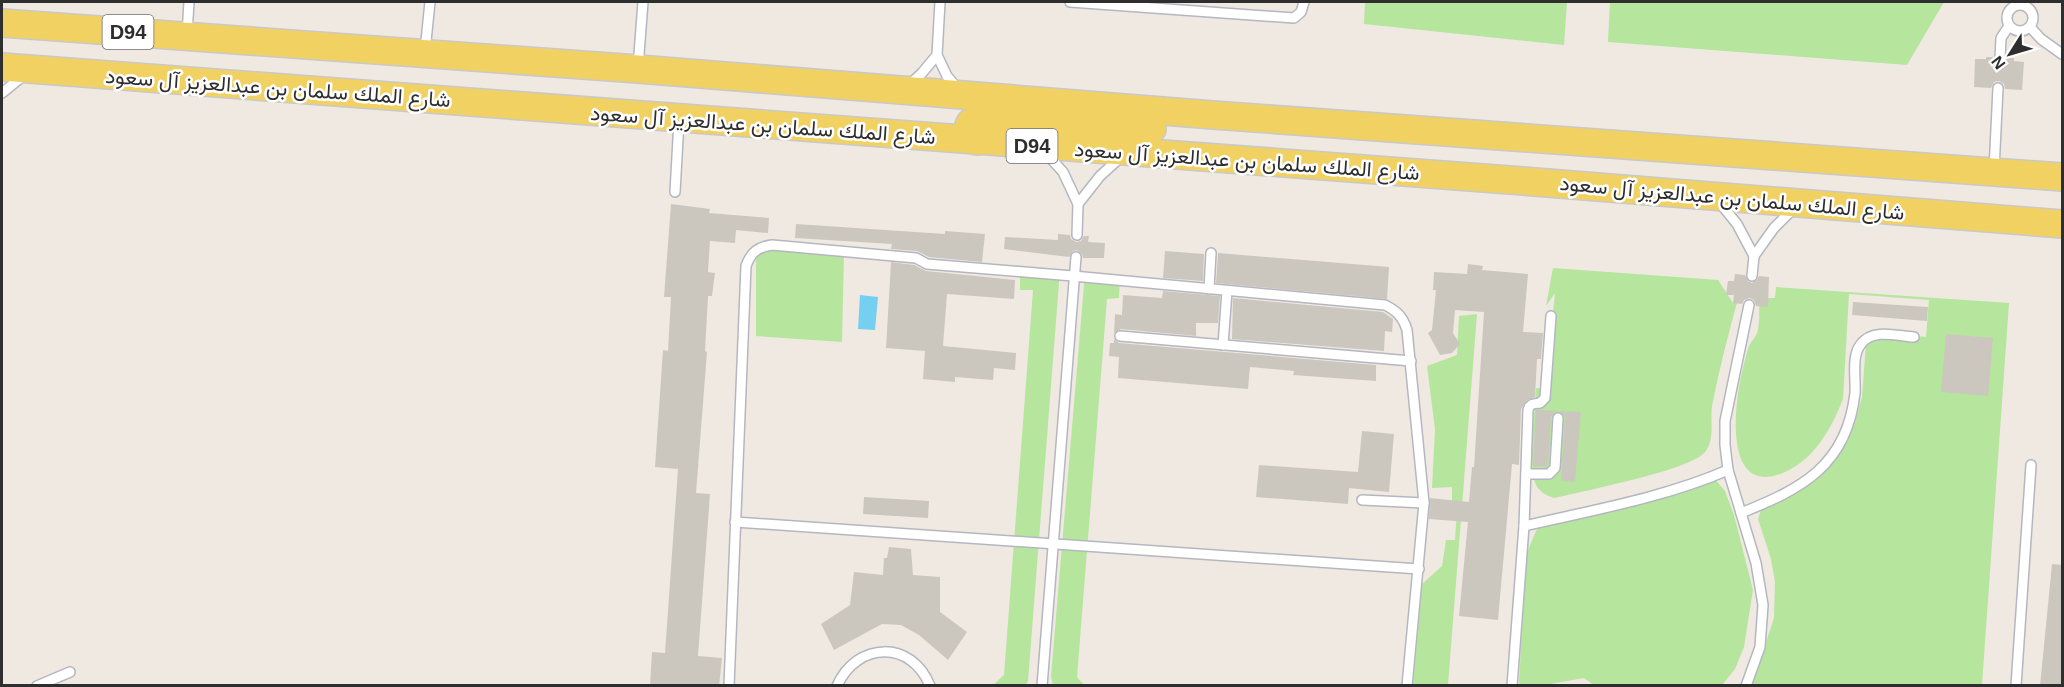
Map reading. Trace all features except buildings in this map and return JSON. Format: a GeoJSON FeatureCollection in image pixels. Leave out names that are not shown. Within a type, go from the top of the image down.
{"type":"FeatureCollection","features":[{"type":"Feature","properties":{"kind":"main road"},"geometry":{"type":"LineString","coordinates":[[2,6],[25,14],[37,26]]}},
{"type":"Feature","properties":{"kind":"main road","name":"شارع الملك سلمان بن عبدالعزيز آل سعود"},"geometry":{"type":"LineString","coordinates":[[2,23],[2062,177]]}},
{"type":"Feature","properties":{"kind":"main road","name":"شارع الملك سلمان بن عبدالعزيز آل سعود"},"geometry":{"type":"LineString","coordinates":[[2,67],[2062,224]]}},
{"type":"Feature","properties":{"kind":"main road"},"geometry":{"type":"LineString","coordinates":[[977,141],[971,138],[968,131],[973,119],[980,117],[1170,130],[1192,127],[1213,115]]}},
{"type":"Feature","properties":{"kind":"lane"},"geometry":{"type":"LineString","coordinates":[[186,36],[189,2]]}},
{"type":"Feature","properties":{"kind":"lane"},"geometry":{"type":"LineString","coordinates":[[425,54],[430,2]]}},
{"type":"Feature","properties":{"kind":"lane"},"geometry":{"type":"LineString","coordinates":[[638,69],[643,2]]}},
{"type":"Feature","properties":{"kind":"lane"},"geometry":{"type":"LineString","coordinates":[[939,2],[937,55],[947,76],[965,95]]}},
{"type":"Feature","properties":{"kind":"lane"},"geometry":{"type":"LineString","coordinates":[[1070,2],[1294,18],[1301,12],[1304,2]]}},
{"type":"Feature","properties":{"kind":"lane"},"geometry":{"type":"LineString","coordinates":[[2027,4],[2033,16],[2030,27],[2019,32],[2009,26],[2006,20],[2014,5],[2027,4]]}},
{"type":"Feature","properties":{"kind":"lane"},"geometry":{"type":"LineString","coordinates":[[2000,58],[2001,39],[2009,26]]}},
{"type":"Feature","properties":{"kind":"lane"},"geometry":{"type":"LineString","coordinates":[[2030,27],[2041,39],[2062,54]]}},
{"type":"Feature","properties":{"kind":"lane"},"geometry":{"type":"LineString","coordinates":[[902,90],[922,73],[937,55]]}},
{"type":"Feature","properties":{"kind":"lane"},"geometry":{"type":"LineString","coordinates":[[2,93],[34,69]]}},
{"type":"Feature","properties":{"kind":"lane"},"geometry":{"type":"LineString","coordinates":[[1994,172],[1998,88]]}},
{"type":"Feature","properties":{"kind":"lane"},"geometry":{"type":"LineString","coordinates":[[675,192],[679,119]]}},
{"type":"Feature","properties":{"kind":"lane"},"geometry":{"type":"LineString","coordinates":[[1038,146],[1063,172],[1078,204],[1077,235]]}},
{"type":"Feature","properties":{"kind":"lane"},"geometry":{"type":"LineString","coordinates":[[1078,204],[1100,176],[1127,153]]}},
{"type":"Feature","properties":{"kind":"lane"},"geometry":{"type":"LineString","coordinates":[[1714,197],[1737,224],[1754,256]]}},
{"type":"Feature","properties":{"kind":"lane"},"geometry":{"type":"LineString","coordinates":[[1752,276],[1754,256],[1774,228],[1798,204]]}},
{"type":"Feature","properties":{"kind":"lane"},"geometry":{"type":"LineString","coordinates":[[729,686],[746,266],[749,257],[756,250],[772,245],[916,258],[930,265],[1385,305],[1395,310],[1403,319],[1407,330],[1424,503],[1407,686]]}},
{"type":"Feature","properties":{"kind":"lane"},"geometry":{"type":"LineString","coordinates":[[1209,289],[1211,253]]}},
{"type":"Feature","properties":{"kind":"lane"},"geometry":{"type":"LineString","coordinates":[[1042,686],[1076,257]]}},
{"type":"Feature","properties":{"kind":"lane"},"geometry":{"type":"LineString","coordinates":[[1223,345],[1227,291]]}},
{"type":"Feature","properties":{"kind":"lane"},"geometry":{"type":"LineString","coordinates":[[1746,686],[1760,647],[1763,605],[1761,584],[1728,470],[1725,421],[1749,305]]}},
{"type":"Feature","properties":{"kind":"lane"},"geometry":{"type":"LineString","coordinates":[[1512,686],[1524,526],[1527,410],[1533,403],[1540,403],[1545,398],[1551,316]]}},
{"type":"Feature","properties":{"kind":"lane"},"geometry":{"type":"LineString","coordinates":[[1741,513],[1794,490],[1821,469],[1832,455],[1841,441],[1852,409],[1856,356],[1860,345],[1868,337],[1879,334],[1914,337]]}},
{"type":"Feature","properties":{"kind":"lane"},"geometry":{"type":"LineString","coordinates":[[1120,336],[1411,361]]}},
{"type":"Feature","properties":{"kind":"lane"},"geometry":{"type":"LineString","coordinates":[[1526,474],[1549,474],[1555,468],[1558,418]]}},
{"type":"Feature","properties":{"kind":"lane"},"geometry":{"type":"LineString","coordinates":[[2016,686],[2031,465]]}},
{"type":"Feature","properties":{"kind":"lane"},"geometry":{"type":"LineString","coordinates":[[1524,526],[1655,496],[1728,470]]}},
{"type":"Feature","properties":{"kind":"lane"},"geometry":{"type":"LineString","coordinates":[[1362,500],[1424,503]]}},
{"type":"Feature","properties":{"kind":"lane"},"geometry":{"type":"LineString","coordinates":[[735,522],[1419,569]]}},
{"type":"Feature","properties":{"kind":"lane"},"geometry":{"type":"LineString","coordinates":[[837,686],[842,675],[856,661],[865,656],[884,652],[894,653],[912,661],[926,675],[930,686]]}},
{"type":"Feature","properties":{"kind":"lane"},"geometry":{"type":"LineString","coordinates":[[37,686],[70,672]]}},
{"type":"Feature","properties":{"kind":"green space"},"geometry":{"type":"Polygon","coordinates":[[[1365,2],[1567,2],[1564,45],[1364,24],[1365,2]]]}},
{"type":"Feature","properties":{"kind":"green space"},"geometry":{"type":"Polygon","coordinates":[[[1610,2],[1944,2],[1907,65],[1608,42],[1610,2]]]}},
{"type":"Feature","properties":{"kind":"green space"},"geometry":{"type":"Polygon","coordinates":[[[774,242],[844,252],[842,342],[756,336],[756,260],[759,251],[774,242]]]}},
{"type":"Feature","properties":{"kind":"green space"},"geometry":{"type":"Polygon","coordinates":[[[1020,268],[1060,270],[1028,681],[1026,685],[992,686],[1004,675],[1033,290],[1020,290],[1020,268]]]}},
{"type":"Feature","properties":{"kind":"green space"},"geometry":{"type":"Polygon","coordinates":[[[1553,268],[1718,280],[1733,303],[1739,295],[1712,406],[1711,435],[1706,451],[1681,465],[1611,485],[1555,498],[1539,490],[1535,484],[1533,472],[1533,435],[1536,388],[1545,389],[1555,293],[1546,306],[1553,268]]]}},
{"type":"Feature","properties":{"kind":"green space"},"geometry":{"type":"Polygon","coordinates":[[[1085,273],[1120,277],[1119,298],[1107,299],[1077,677],[1084,685],[1053,685],[1051,676],[1085,273]]]}},
{"type":"Feature","properties":{"kind":"green space"},"geometry":{"type":"Polygon","coordinates":[[[1776,287],[2009,303],[1982,685],[1752,685],[1774,618],[1775,582],[1771,559],[1758,519],[1762,507],[1830,460],[1854,426],[1862,397],[1866,344],[1885,333],[1926,337],[1929,300],[1849,294],[1843,399],[1839,410],[1814,451],[1785,472],[1765,477],[1751,472],[1742,460],[1737,443],[1737,403],[1747,351],[1758,330],[1759,293],[1768,298],[1775,298],[1776,287]]]}},
{"type":"Feature","properties":{"kind":"green space"},"geometry":{"type":"Polygon","coordinates":[[[1477,314],[1448,685],[1413,686],[1422,584],[1442,566],[1446,540],[1455,540],[1457,510],[1452,511],[1452,487],[1432,488],[1435,429],[1427,366],[1457,355],[1459,316],[1477,314]]]}},
{"type":"Feature","properties":{"kind":"green space"},"geometry":{"type":"Polygon","coordinates":[[[1713,477],[1725,491],[1734,515],[1753,590],[1744,647],[1735,669],[1722,685],[1594,685],[1584,678],[1545,685],[1519,683],[1526,555],[1536,531],[1543,522],[1554,515],[1713,477]]]}},
{"type":"Feature","properties":{"kind":"water"},"geometry":{"type":"Polygon","coordinates":[[[860,295],[878,297],[875,330],[858,329],[860,295]]]}}]}
